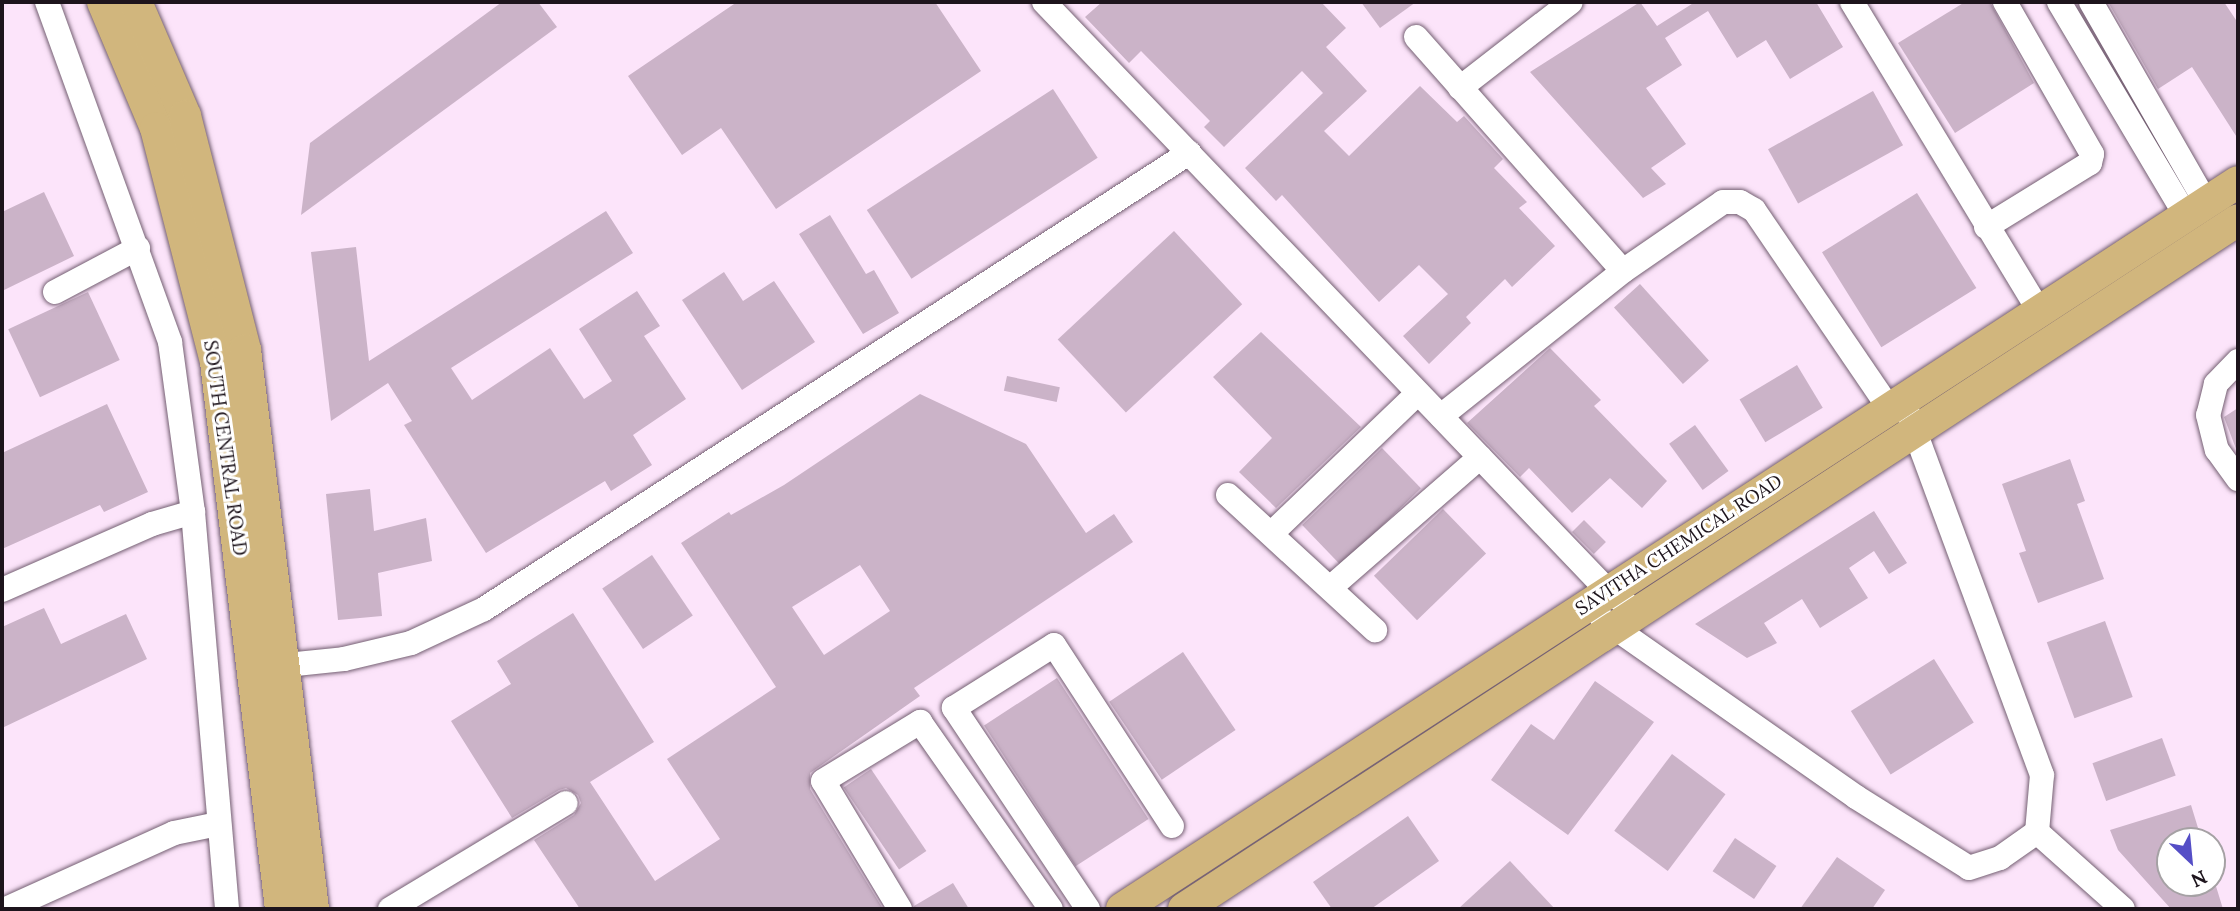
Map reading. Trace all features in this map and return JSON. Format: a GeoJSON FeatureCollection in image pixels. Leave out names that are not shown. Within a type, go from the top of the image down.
{"type":"FeatureCollection","features":[{"type":"Feature","properties":{"kind":"main road","name":"SOUTH CENTRAL ROAD"},"geometry":{"type":"LineString","coordinates":[[103,2],[156,128],[216,362],[256,668],[281,909]]}},
{"type":"Feature","properties":{"kind":"main road","name":"SOUTH CENTRAL ROAD"},"geometry":{"type":"LineString","coordinates":[[136,2],[185,116],[245,350],[286,665],[313,909]]}},
{"type":"Feature","properties":{"kind":"main road","name":"SAVITHA CHEMICAL ROAD"},"geometry":{"type":"LineString","coordinates":[[1122,909],[2238,182]]}},
{"type":"Feature","properties":{"kind":"main road","name":"SAVITHA CHEMICAL ROAD"},"geometry":{"type":"LineString","coordinates":[[1196,906],[1916,429],[2238,220]]}},
{"type":"Feature","properties":{"kind":"main road"},"geometry":{"type":"LineString","coordinates":[[1180,871],[1196,906]]}},
{"type":"Feature","properties":{"kind":"street"},"geometry":{"type":"LineString","coordinates":[[47,2],[170,342],[193,512],[227,909]]}},
{"type":"Feature","properties":{"kind":"street"},"geometry":{"type":"LineString","coordinates":[[1044,2],[1480,457],[1596,598],[1856,797],[1969,868],[2000,858],[2037,832],[2042,775],[1916,429],[1754,210],[1740,202],[1723,202],[1623,271],[1441,416]]}},
{"type":"Feature","properties":{"kind":"street"},"geometry":{"type":"LineString","coordinates":[[1460,88],[1571,2]]}},
{"type":"Feature","properties":{"kind":"street"},"geometry":{"type":"LineString","coordinates":[[1852,2],[2039,311]]}},
{"type":"Feature","properties":{"kind":"street"},"geometry":{"type":"LineString","coordinates":[[1986,227],[2090,163],[2092,154],[2005,2]]}},
{"type":"Feature","properties":{"kind":"street"},"geometry":{"type":"LineString","coordinates":[[2059,2],[2196,209]]}},
{"type":"Feature","properties":{"kind":"street"},"geometry":{"type":"LineString","coordinates":[[2091,2],[2196,209]]}},
{"type":"Feature","properties":{"kind":"street"},"geometry":{"type":"LineString","coordinates":[[1416,37],[1623,271]]}},
{"type":"Feature","properties":{"kind":"street"},"geometry":{"type":"LineString","coordinates":[[256,668],[344,659],[411,643],[484,609],[1189,153]]}},
{"type":"Feature","properties":{"kind":"street"},"geometry":{"type":"LineString","coordinates":[[55,292],[138,248]]}},
{"type":"Feature","properties":{"kind":"street"},"geometry":{"type":"LineString","coordinates":[[2238,361],[2216,384],[2208,415],[2217,450],[2238,479]]}},
{"type":"Feature","properties":{"kind":"street"},"geometry":{"type":"LineString","coordinates":[[1272,533],[1419,393]]}},
{"type":"Feature","properties":{"kind":"street"},"geometry":{"type":"LineString","coordinates":[[1330,588],[1480,457]]}},
{"type":"Feature","properties":{"kind":"street"},"geometry":{"type":"LineString","coordinates":[[1228,495],[1375,630]]}},
{"type":"Feature","properties":{"kind":"street"},"geometry":{"type":"LineString","coordinates":[[2,590],[152,524],[193,512]]}},
{"type":"Feature","properties":{"kind":"street"},"geometry":{"type":"LineString","coordinates":[[1088,909],[954,708],[1054,645],[1172,826]]}},
{"type":"Feature","properties":{"kind":"street"},"geometry":{"type":"LineString","coordinates":[[900,909],[823,781],[920,722],[1051,909]]}},
{"type":"Feature","properties":{"kind":"street"},"geometry":{"type":"LineString","coordinates":[[390,909],[566,803]]}},
{"type":"Feature","properties":{"kind":"street"},"geometry":{"type":"LineString","coordinates":[[6,909],[174,833],[218,824]]}},
{"type":"Feature","properties":{"kind":"street"},"geometry":{"type":"LineString","coordinates":[[2037,832],[2123,909]]}},
{"type":"Feature","properties":{"kind":"building"},"geometry":{"type":"Polygon","coordinates":[[[502,2],[538,2],[557,27],[301,215],[310,143],[502,2]]]}},
{"type":"Feature","properties":{"kind":"building"},"geometry":{"type":"Polygon","coordinates":[[[737,2],[935,2],[981,71],[776,209],[721,128],[682,155],[628,76],[737,2]]]}},
{"type":"Feature","properties":{"kind":"building"},"geometry":{"type":"Polygon","coordinates":[[[1102,2],[1321,2],[1346,28],[1326,47],[1367,91],[1324,131],[1349,156],[1420,86],[1457,122],[1464,116],[1503,159],[1494,168],[1527,202],[1519,208],[1555,246],[1512,287],[1505,279],[1466,317],[1471,323],[1429,364],[1403,336],[1448,294],[1419,265],[1379,302],[1282,195],[1276,201],[1245,168],[1323,93],[1302,71],[1224,147],[1204,127],[1210,121],[1141,51],[1129,63],[1085,17],[1102,2]]]}},
{"type":"Feature","properties":{"kind":"building"},"geometry":{"type":"Polygon","coordinates":[[[1361,2],[1416,2],[1380,28],[1361,2]]]}},
{"type":"Feature","properties":{"kind":"building"},"geometry":{"type":"Polygon","coordinates":[[[1640,2],[1657,26],[1695,2],[1816,2],[1843,47],[1790,79],[1766,40],[1737,58],[1708,11],[1665,38],[1682,65],[1646,88],[1686,144],[1651,168],[1666,184],[1643,198],[1530,72],[1640,2]]]}},
{"type":"Feature","properties":{"kind":"building"},"geometry":{"type":"Polygon","coordinates":[[[1965,2],[1990,2],[2034,83],[1955,133],[1898,43],[1965,2]]]}},
{"type":"Feature","properties":{"kind":"building"},"geometry":{"type":"Polygon","coordinates":[[[2108,2],[2224,2],[2238,23],[2238,139],[2192,67],[2158,89],[2108,2]]]}},
{"type":"Feature","properties":{"kind":"building"},"geometry":{"type":"Polygon","coordinates":[[[1053,89],[1098,158],[911,279],[867,210],[1053,89]]]}},
{"type":"Feature","properties":{"kind":"building"},"geometry":{"type":"Polygon","coordinates":[[[1873,91],[1903,145],[1798,203],[1768,149],[1873,91]]]}},
{"type":"Feature","properties":{"kind":"building"},"geometry":{"type":"Polygon","coordinates":[[[44,192],[74,256],[2,291],[2,212],[44,192]]]}},
{"type":"Feature","properties":{"kind":"building"},"geometry":{"type":"Polygon","coordinates":[[[1917,193],[1976,288],[1881,347],[1822,252],[1917,193]]]}},
{"type":"Feature","properties":{"kind":"building"},"geometry":{"type":"Polygon","coordinates":[[[606,211],[633,253],[451,368],[472,400],[550,348],[584,399],[612,381],[579,329],[637,291],[660,326],[644,336],[686,399],[633,435],[652,465],[611,491],[605,481],[486,553],[404,425],[412,421],[388,383],[331,421],[311,252],[356,247],[369,361],[606,211]]]}},
{"type":"Feature","properties":{"kind":"building"},"geometry":{"type":"Polygon","coordinates":[[[830,215],[866,274],[874,270],[899,313],[863,334],[799,234],[830,215]]]}},
{"type":"Feature","properties":{"kind":"building"},"geometry":{"type":"Polygon","coordinates":[[[1174,231],[1242,304],[1126,413],[1058,339],[1174,231]]]}},
{"type":"Feature","properties":{"kind":"building"},"geometry":{"type":"Polygon","coordinates":[[[724,272],[743,301],[774,281],[815,342],[742,390],[682,300],[724,272]]]}},
{"type":"Feature","properties":{"kind":"building"},"geometry":{"type":"Polygon","coordinates":[[[1640,284],[1709,361],[1683,384],[1614,307],[1640,284]]]}},
{"type":"Feature","properties":{"kind":"building"},"geometry":{"type":"Polygon","coordinates":[[[88,292],[120,360],[40,397],[8,329],[88,292]]]}},
{"type":"Feature","properties":{"kind":"building"},"geometry":{"type":"Polygon","coordinates":[[[1261,332],[1361,427],[1276,508],[1239,472],[1272,438],[1213,377],[1261,332]]]}},
{"type":"Feature","properties":{"kind":"building"},"geometry":{"type":"Polygon","coordinates":[[[1550,348],[1601,400],[1594,406],[1667,481],[1642,508],[1610,478],[1572,513],[1529,468],[1520,477],[1467,423],[1550,348]]]}},
{"type":"Feature","properties":{"kind":"building"},"geometry":{"type":"Polygon","coordinates":[[[1797,365],[1823,408],[1765,442],[1740,400],[1797,365]]]}},
{"type":"Feature","properties":{"kind":"building"},"geometry":{"type":"Polygon","coordinates":[[[1007,376],[1060,387],[1057,402],[1004,391],[1007,376]]]}},
{"type":"Feature","properties":{"kind":"building"},"geometry":{"type":"Polygon","coordinates":[[[920,394],[1026,444],[1086,533],[1114,514],[1133,542],[914,688],[920,696],[810,773],[810,789],[883,909],[580,909],[534,840],[574,815],[581,803],[578,795],[566,788],[559,790],[512,818],[451,721],[511,684],[497,661],[573,613],[654,742],[590,782],[655,881],[720,839],[667,759],[776,687],[681,543],[729,512],[731,515],[784,485],[920,394]],[[860,565],[792,607],[824,655],[890,611],[860,565]]]}},
{"type":"Feature","properties":{"kind":"building"},"geometry":{"type":"Polygon","coordinates":[[[107,404],[148,492],[104,512],[100,505],[2,549],[2,453],[107,404]]]}},
{"type":"Feature","properties":{"kind":"building"},"geometry":{"type":"Polygon","coordinates":[[[2238,408],[2238,454],[2224,417],[2238,408]]]}},
{"type":"Feature","properties":{"kind":"building"},"geometry":{"type":"Polygon","coordinates":[[[1695,425],[1729,471],[1703,490],[1669,444],[1695,425]]]}},
{"type":"Feature","properties":{"kind":"building"},"geometry":{"type":"Polygon","coordinates":[[[1382,448],[1421,488],[1341,565],[1302,525],[1382,448]]]}},
{"type":"Feature","properties":{"kind":"building"},"geometry":{"type":"Polygon","coordinates":[[[2070,459],[2085,501],[2077,504],[2104,579],[2038,603],[2019,553],[2026,551],[2002,484],[2070,459]]]}},
{"type":"Feature","properties":{"kind":"building"},"geometry":{"type":"Polygon","coordinates":[[[370,489],[374,531],[426,518],[432,561],[378,573],[382,616],[338,620],[326,494],[370,489]]]}},
{"type":"Feature","properties":{"kind":"building"},"geometry":{"type":"Polygon","coordinates":[[[1443,509],[1486,554],[1417,620],[1374,576],[1443,509]]]}},
{"type":"Feature","properties":{"kind":"building"},"geometry":{"type":"Polygon","coordinates":[[[1874,511],[1907,563],[1889,574],[1874,551],[1849,568],[1868,598],[1820,628],[1802,599],[1764,623],[1777,643],[1747,658],[1695,624],[1874,511]]]}},
{"type":"Feature","properties":{"kind":"building"},"geometry":{"type":"Polygon","coordinates":[[[1584,520],[1606,542],[1594,554],[1572,532],[1584,520]]]}},
{"type":"Feature","properties":{"kind":"building"},"geometry":{"type":"Polygon","coordinates":[[[652,555],[693,616],[643,649],[602,589],[652,555]]]}},
{"type":"Feature","properties":{"kind":"building"},"geometry":{"type":"Polygon","coordinates":[[[44,608],[61,644],[126,614],[147,659],[2,728],[2,627],[44,608]]]}},
{"type":"Feature","properties":{"kind":"building"},"geometry":{"type":"Polygon","coordinates":[[[2105,621],[2133,697],[2074,718],[2047,642],[2105,621]]]}},
{"type":"Feature","properties":{"kind":"building"},"geometry":{"type":"Polygon","coordinates":[[[1183,652],[1236,730],[1162,780],[1109,702],[1183,652]]]}},
{"type":"Feature","properties":{"kind":"building"},"geometry":{"type":"Polygon","coordinates":[[[1934,659],[1974,723],[1891,775],[1851,711],[1934,659]]]}},
{"type":"Feature","properties":{"kind":"building"},"geometry":{"type":"Polygon","coordinates":[[[1057,678],[1148,819],[1076,866],[984,725],[1057,678]]]}},
{"type":"Feature","properties":{"kind":"building"},"geometry":{"type":"Polygon","coordinates":[[[1595,681],[1654,722],[1568,835],[1491,780],[1531,724],[1554,740],[1595,681]]]}},
{"type":"Feature","properties":{"kind":"building"},"geometry":{"type":"Polygon","coordinates":[[[2162,738],[2176,776],[2106,801],[2092,763],[2162,738]]]}},
{"type":"Feature","properties":{"kind":"building"},"geometry":{"type":"Polygon","coordinates":[[[1672,754],[1726,794],[1668,871],[1614,831],[1672,754]]]}},
{"type":"Feature","properties":{"kind":"building"},"geometry":{"type":"Polygon","coordinates":[[[871,769],[926,851],[899,870],[844,787],[871,769]]]}},
{"type":"Feature","properties":{"kind":"building"},"geometry":{"type":"Polygon","coordinates":[[[2191,805],[2198,827],[2156,827],[2156,892],[2118,850],[2110,830],[2191,805]]]}},
{"type":"Feature","properties":{"kind":"building"},"geometry":{"type":"Polygon","coordinates":[[[1408,816],[1439,861],[1371,909],[1332,909],[1313,882],[1408,816]]]}},
{"type":"Feature","properties":{"kind":"building"},"geometry":{"type":"Polygon","coordinates":[[[1735,838],[1776,866],[1754,899],[1713,871],[1735,838]]]}},
{"type":"Feature","properties":{"kind":"building"},"geometry":{"type":"Polygon","coordinates":[[[1837,857],[1885,890],[1872,909],[1800,909],[1837,857]]]}},
{"type":"Feature","properties":{"kind":"building"},"geometry":{"type":"Polygon","coordinates":[[[1510,861],[1555,909],[1458,909],[1510,861]]]}},
{"type":"Feature","properties":{"kind":"building"},"geometry":{"type":"Polygon","coordinates":[[[953,883],[969,909],[915,909],[914,906],[953,883]]]}},
{"type":"Feature","properties":{"kind":"building"},"geometry":{"type":"Polygon","coordinates":[[[2160,897],[2219,897],[2223,909],[2171,909],[2160,897]]]}}]}
